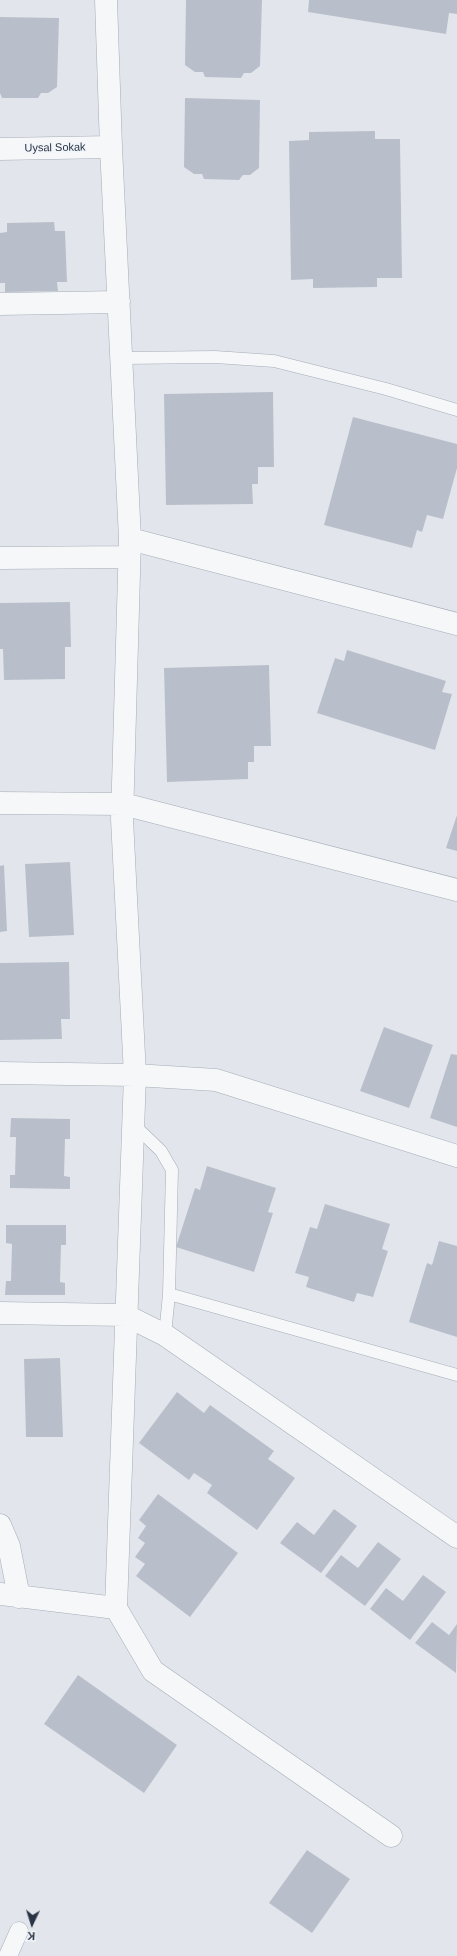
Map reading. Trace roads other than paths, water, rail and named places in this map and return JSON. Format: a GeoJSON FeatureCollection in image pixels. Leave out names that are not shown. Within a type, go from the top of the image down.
{"type":"FeatureCollection","features":[{"type":"Feature","properties":{"kind":"street"},"geometry":{"type":"LineString","coordinates":[[106,0],[129,548],[123,804],[135,1075],[125,1315],[116,1608],[153,1671],[391,1836]]}},
{"type":"Feature","properties":{"kind":"street","name":"Uysal Sokak"},"geometry":{"type":"LineString","coordinates":[[0,149],[111,147]]}},
{"type":"Feature","properties":{"kind":"street"},"geometry":{"type":"LineString","coordinates":[[0,304],[119,302]]}},
{"type":"Feature","properties":{"kind":"street"},"geometry":{"type":"LineString","coordinates":[[0,558],[129,548],[457,624]]}},
{"type":"Feature","properties":{"kind":"street"},"geometry":{"type":"LineString","coordinates":[[0,803],[123,804],[457,890]]}},
{"type":"Feature","properties":{"kind":"street"},"geometry":{"type":"LineString","coordinates":[[0,1072],[135,1075],[216,1080],[457,1156]]}},
{"type":"Feature","properties":{"kind":"street"},"geometry":{"type":"LineString","coordinates":[[0,1313],[125,1315],[165,1335],[457,1537]]}},
{"type":"Feature","properties":{"kind":"street"},"geometry":{"type":"LineString","coordinates":[[0,1525],[10,1546],[10,1595],[116,1608]]}},
{"type":"Feature","properties":{"kind":"street"},"geometry":{"type":"LineString","coordinates":[[8,1956],[19,1931]]}},
{"type":"Feature","properties":{"kind":"lane"},"geometry":{"type":"LineString","coordinates":[[121,358],[215,357],[274,361],[386,389],[457,410]]}},
{"type":"Feature","properties":{"kind":"lane"},"geometry":{"type":"LineString","coordinates":[[133,1124],[161,1151],[172,1170],[169,1294],[165,1335]]}},
{"type":"Feature","properties":{"kind":"lane"},"geometry":{"type":"LineString","coordinates":[[169,1294],[457,1375]]}}]}
